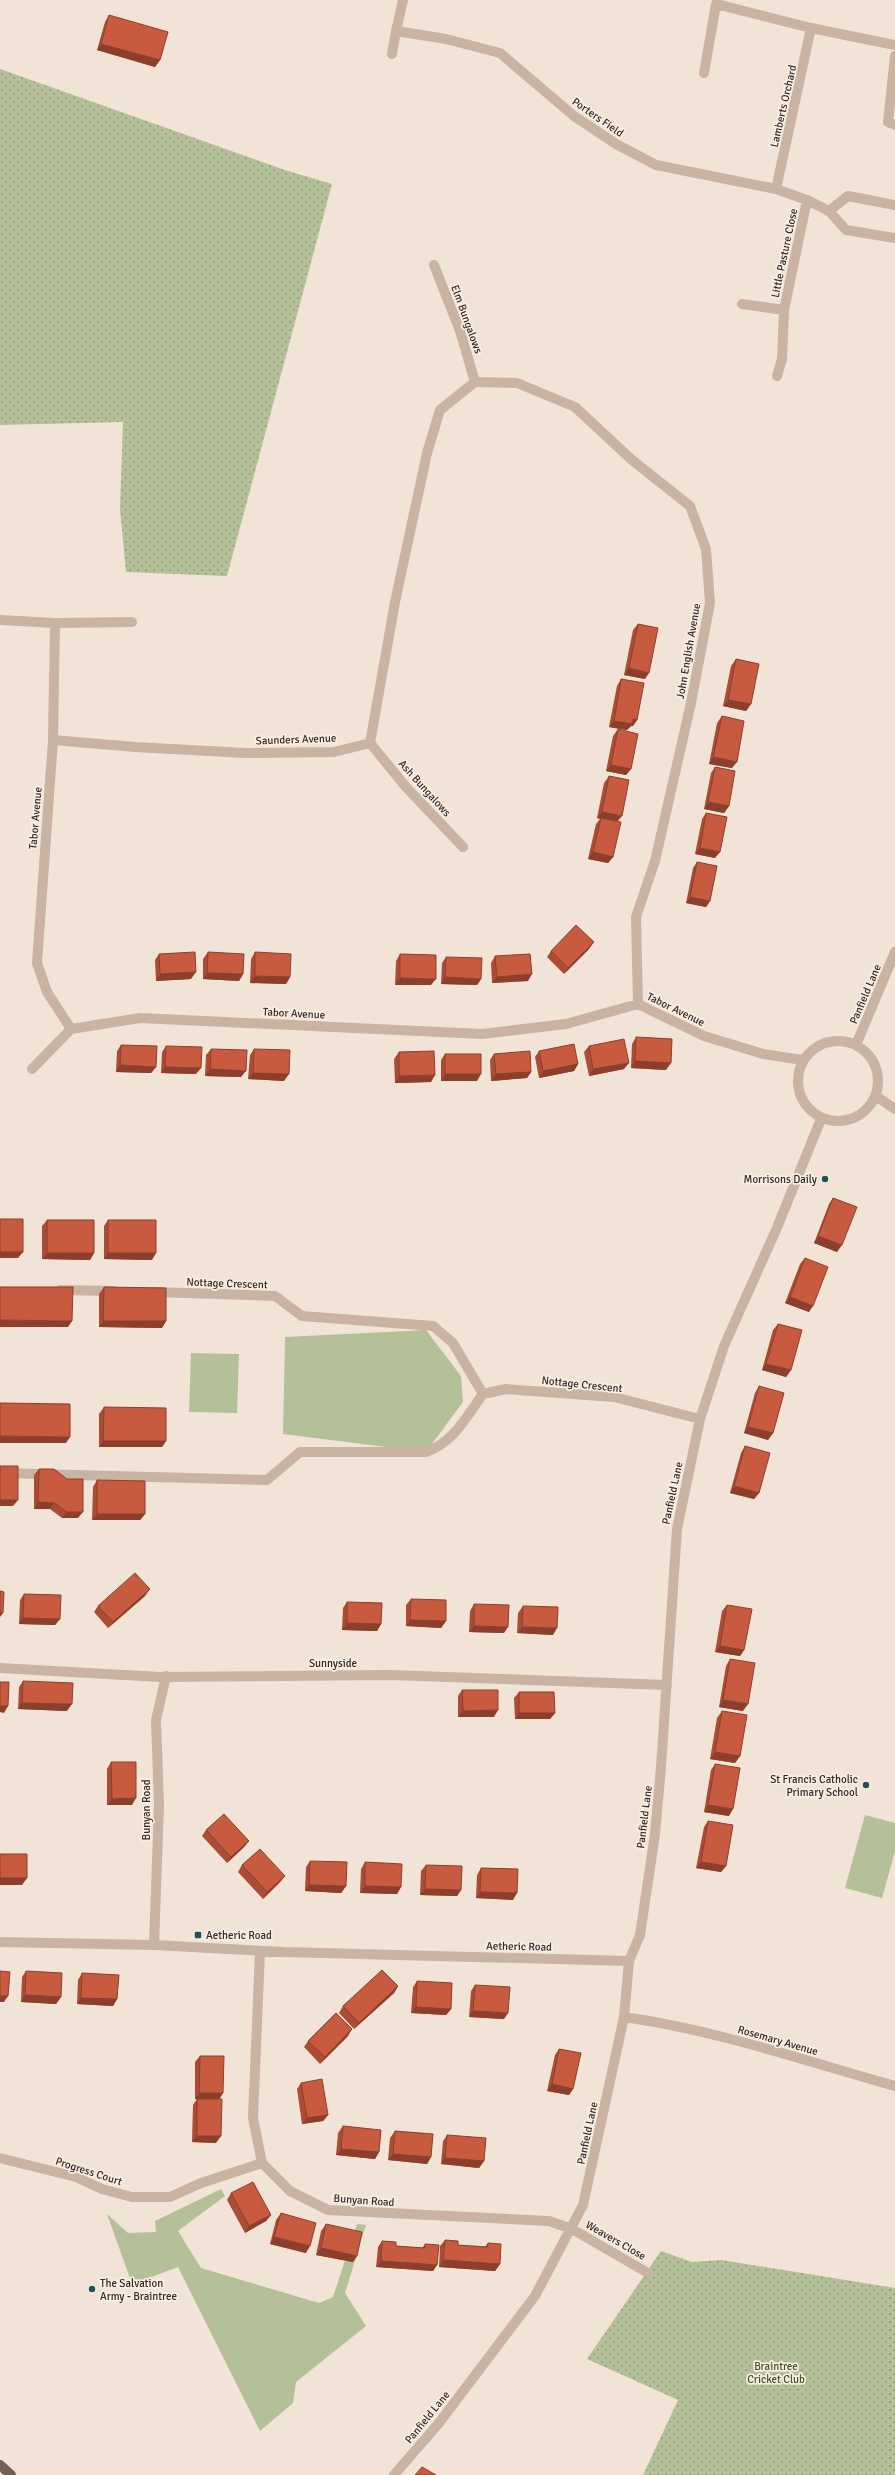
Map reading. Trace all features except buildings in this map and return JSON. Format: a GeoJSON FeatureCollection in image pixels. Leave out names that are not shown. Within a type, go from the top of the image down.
{"type":"FeatureCollection","features":[{"type":"Feature","properties":{"kind":"main road"},"geometry":{"type":"LineString","coordinates":[[0,2465],[12,2475]]}},
{"type":"Feature","properties":{"kind":"street"},"geometry":{"type":"LineString","coordinates":[[392,54],[403,0]]}},
{"type":"Feature","properties":{"kind":"street"},"geometry":{"type":"LineString","coordinates":[[704,73],[716,4],[812,28],[895,45]]}},
{"type":"Feature","properties":{"kind":"street","name":"Lamberts Orchard"},"geometry":{"type":"LineString","coordinates":[[776,189],[812,28]]}},
{"type":"Feature","properties":{"kind":"street","name":"Porters Field"},"geometry":{"type":"LineString","coordinates":[[396,31],[446,39],[500,53],[574,116],[616,144],[656,165],[776,189],[807,200],[830,211],[846,230],[895,238]]}},
{"type":"Feature","properties":{"kind":"street"},"geometry":{"type":"LineString","coordinates":[[895,56],[888,122],[895,125]]}},
{"type":"Feature","properties":{"kind":"street"},"geometry":{"type":"LineString","coordinates":[[830,211],[848,196],[895,205]]}},
{"type":"Feature","properties":{"kind":"street","name":"Little Pasture Close"},"geometry":{"type":"LineString","coordinates":[[777,376],[782,359],[784,310],[807,200]]}},
{"type":"Feature","properties":{"kind":"street","name":"Elm Bungalows"},"geometry":{"type":"LineString","coordinates":[[434,265],[460,331],[475,382]]}},
{"type":"Feature","properties":{"kind":"street","name":"Little Pasture Close"},"geometry":{"type":"LineString","coordinates":[[742,304],[784,310]]}},
{"type":"Feature","properties":{"kind":"street"},"geometry":{"type":"LineString","coordinates":[[370,743],[395,602],[427,453],[440,410],[475,382]]}},
{"type":"Feature","properties":{"kind":"street","name":"John English Avenue"},"geometry":{"type":"LineString","coordinates":[[475,382],[517,383],[575,407],[632,460],[690,506],[706,549],[710,603],[691,703],[655,861],[636,917],[638,1004]]}},
{"type":"Feature","properties":{"kind":"street"},"geometry":{"type":"LineString","coordinates":[[0,620],[56,623],[132,622]]}},
{"type":"Feature","properties":{"kind":"street"},"geometry":{"type":"LineString","coordinates":[[54,740],[56,623]]}},
{"type":"Feature","properties":{"kind":"street","name":"Saunders Avenue"},"geometry":{"type":"LineString","coordinates":[[54,740],[135,747],[246,752],[334,752],[370,743]]}},
{"type":"Feature","properties":{"kind":"street","name":"Tabor Avenue"},"geometry":{"type":"LineString","coordinates":[[54,740],[36,963],[47,992],[71,1030],[140,1018],[482,1034],[566,1024],[638,1004],[704,1036],[763,1054],[803,1060]]}},
{"type":"Feature","properties":{"kind":"street","name":"Ash Bungalows"},"geometry":{"type":"LineString","coordinates":[[370,743],[406,787],[463,847]]}},
{"type":"Feature","properties":{"kind":"street","name":"Panfield Lane"},"geometry":{"type":"LineString","coordinates":[[856,1045],[895,952]]}},
{"type":"Feature","properties":{"kind":"street"},"geometry":{"type":"LineString","coordinates":[[32,1069],[71,1030]]}},
{"type":"Feature","properties":{"kind":"street"},"geometry":{"type":"LineString","coordinates":[[841,1041],[856,1045],[869,1055],[876,1067],[878,1081],[876,1096],[868,1108],[853,1120],[839,1122],[821,1119],[803,1104],[797,1089],[797,1074],[803,1060],[812,1050],[827,1042],[841,1041]]}},
{"type":"Feature","properties":{"kind":"street"},"geometry":{"type":"LineString","coordinates":[[876,1096],[895,1109]]}},
{"type":"Feature","properties":{"kind":"street","name":"Panfield Lane"},"geometry":{"type":"LineString","coordinates":[[394,2475],[438,2423],[535,2296],[572,2229],[588,2186],[624,2017],[629,1961],[640,1935],[655,1834],[667,1684],[676,1529],[700,1420],[724,1346],[776,1230],[821,1119]]}},
{"type":"Feature","properties":{"kind":"street"},"geometry":{"type":"LineString","coordinates":[[47,1289],[126,1292]]}},
{"type":"Feature","properties":{"kind":"street","name":"Nottage Crescent"},"geometry":{"type":"LineString","coordinates":[[141,1292],[274,1296],[302,1316],[433,1326],[453,1343],[484,1394],[506,1389],[614,1397],[700,1420]]}},
{"type":"Feature","properties":{"kind":"street"},"geometry":{"type":"LineString","coordinates":[[0,1473],[267,1480],[300,1452],[426,1452],[440,1447],[454,1434],[484,1394]]}},
{"type":"Feature","properties":{"kind":"street","name":"Sunnyside"},"geometry":{"type":"LineString","coordinates":[[0,1668],[166,1676],[390,1675],[667,1684]]}},
{"type":"Feature","properties":{"kind":"street","name":"Bunyan Road"},"geometry":{"type":"LineString","coordinates":[[154,1945],[159,1805],[156,1720],[166,1676]]}},
{"type":"Feature","properties":{"kind":"street","name":"Aetheric Road"},"geometry":{"type":"LineString","coordinates":[[0,1942],[154,1945],[260,1951],[629,1961]]}},
{"type":"Feature","properties":{"kind":"street"},"geometry":{"type":"LineString","coordinates":[[260,1951],[253,2118],[262,2163]]}},
{"type":"Feature","properties":{"kind":"street","name":"Rosemary Avenue"},"geometry":{"type":"LineString","coordinates":[[624,2017],[654,2021],[718,2036],[895,2086]]}},
{"type":"Feature","properties":{"kind":"street","name":"Progress Court"},"geometry":{"type":"LineString","coordinates":[[0,2158],[76,2177],[102,2189],[132,2196],[170,2197],[201,2183],[262,2163]]}},
{"type":"Feature","properties":{"kind":"street","name":"Bunyan Road"},"geometry":{"type":"LineString","coordinates":[[262,2163],[290,2191],[328,2210],[549,2221],[572,2229]]}},
{"type":"Feature","properties":{"kind":"street","name":"Weavers Close"},"geometry":{"type":"LineString","coordinates":[[572,2229],[648,2273]]}},
{"type":"Feature","properties":{"kind":"green space"},"geometry":{"type":"Polygon","coordinates":[[[0,69],[285,170],[332,184],[227,576],[126,572],[120,509],[123,422],[0,425],[0,69]]]}},
{"type":"Feature","properties":{"kind":"green space"},"geometry":{"type":"Polygon","coordinates":[[[426,1330],[461,1376],[463,1402],[426,1452],[283,1434],[285,1337],[426,1330]]]}},
{"type":"Feature","properties":{"kind":"green space"},"geometry":{"type":"Polygon","coordinates":[[[191,1353],[239,1354],[237,1413],[189,1412],[191,1353]]]}},
{"type":"Feature","properties":{"kind":"green space"},"geometry":{"type":"Polygon","coordinates":[[[865,1815],[895,1823],[895,1851],[882,1898],[845,1888],[865,1815]]]}},
{"type":"Feature","properties":{"kind":"green space"},"geometry":{"type":"Polygon","coordinates":[[[221,2189],[225,2196],[178,2231],[201,2268],[319,2303],[333,2297],[357,2224],[366,2225],[345,2293],[366,2326],[296,2382],[293,2403],[260,2431],[178,2267],[132,2284],[107,2214],[128,2233],[156,2232],[155,2221],[221,2189]]]}},
{"type":"Feature","properties":{"kind":"green space","name":"Braintree Cricket Club"},"geometry":{"type":"Polygon","coordinates":[[[661,2251],[692,2262],[721,2260],[895,2288],[895,2475],[643,2475],[678,2400],[587,2359],[661,2251]]]}},
{"type":"Feature","properties":{"kind":"place","name":"Morrisons Daily"},"geometry":{"type":"Point","coordinates":[825,1179]}},
{"type":"Feature","properties":{"kind":"place","name":"St Francis Catholic Primary School"},"geometry":{"type":"Point","coordinates":[866,1785]}},
{"type":"Feature","properties":{"kind":"place","name":"Aetheric Road"},"geometry":{"type":"Point","coordinates":[198,1935]}},
{"type":"Feature","properties":{"kind":"place","name":"The Salvation Army - Braintree"},"geometry":{"type":"Point","coordinates":[92,2289]}}]}
